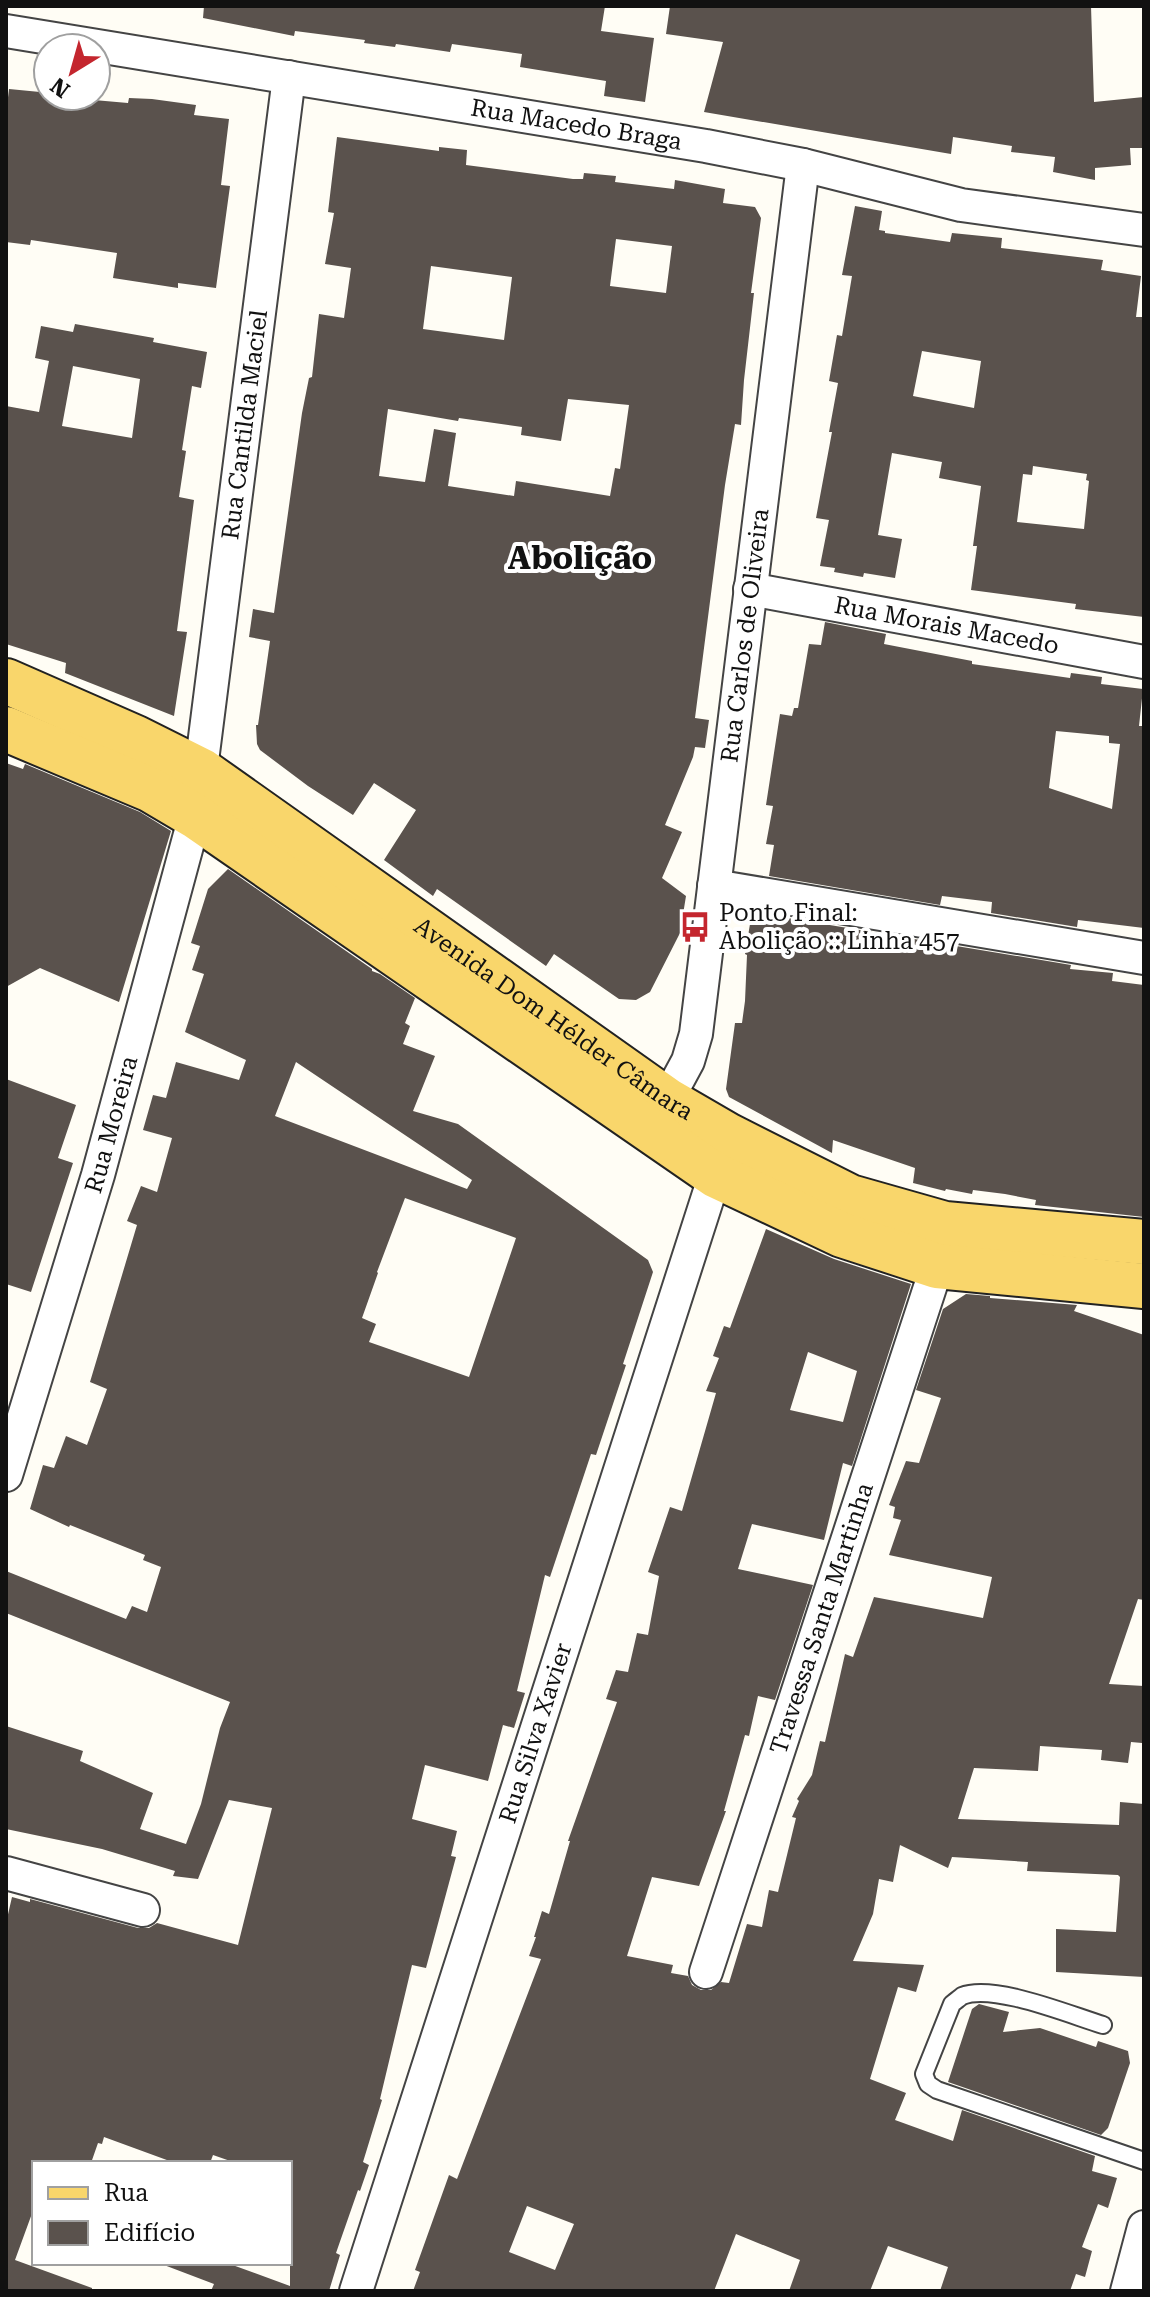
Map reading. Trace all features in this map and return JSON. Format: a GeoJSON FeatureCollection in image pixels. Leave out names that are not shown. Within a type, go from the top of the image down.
{"type":"FeatureCollection","features":[{"type":"Feature","properties":{"kind":"main road","name":"Avenida Dom Hélder Câmara"},"geometry":{"type":"LineString","coordinates":[[6,681],[136,738],[202,771],[667,1100],[729,1136],[850,1197],[945,1224],[1144,1242]]}},
{"type":"Feature","properties":{"kind":"main road","name":"Avenida Dom Hélder Câmara"},"geometry":{"type":"LineString","coordinates":[[6,729],[151,790],[195,816],[715,1175],[842,1235],[937,1266],[1144,1286]]}},
{"type":"Feature","properties":{"kind":"street","name":"Rua Macedo Braga"},"geometry":{"type":"LineString","coordinates":[[6,31],[706,146],[803,165],[961,205],[1144,230]]}},
{"type":"Feature","properties":{"kind":"street","name":"Rua Cantilda Maciel"},"geometry":{"type":"LineString","coordinates":[[202,771],[289,77]]}},
{"type":"Feature","properties":{"kind":"street","name":"Rua Carlos de Oliveira"},"geometry":{"type":"LineString","coordinates":[[667,1100],[688,1061],[696,1034],[803,165]]}},
{"type":"Feature","properties":{"kind":"street","name":"Rua Morais Macedo"},"geometry":{"type":"LineString","coordinates":[[750,589],[1144,662]]}},
{"type":"Feature","properties":{"kind":"street","name":"Rua Moreira"},"geometry":{"type":"LineString","coordinates":[[6,1475],[98,1175],[195,816],[202,771]]}},
{"type":"Feature","properties":{"kind":"street"},"geometry":{"type":"LineString","coordinates":[[714,886],[1144,958]]}},
{"type":"Feature","properties":{"kind":"street","name":"Rua Silva Xavier"},"geometry":{"type":"LineString","coordinates":[[356,2291],[715,1175]]}},
{"type":"Feature","properties":{"kind":"street","name":"Travessa Santa Martinha"},"geometry":{"type":"LineString","coordinates":[[706,1972],[937,1266]]}},
{"type":"Feature","properties":{"kind":"street"},"geometry":{"type":"LineString","coordinates":[[6,1873],[143,1910]]}},
{"type":"Feature","properties":{"kind":"street"},"geometry":{"type":"LineString","coordinates":[[1127,2291],[1144,2227]]}},
{"type":"Feature","properties":{"kind":"lane"},"geometry":{"type":"LineString","coordinates":[[1103,2025],[1014,1997],[981,1993],[961,1996],[952,2004],[924,2074],[928,2084],[937,2090],[1144,2161]]}},
{"type":"Feature","properties":{"kind":"building"},"geometry":{"type":"Polygon","coordinates":[[[204,6],[605,6],[601,31],[654,38],[645,102],[604,96],[606,81],[520,67],[522,54],[452,44],[450,52],[396,44],[395,47],[295,31],[294,36],[203,18],[204,6]]]}},
{"type":"Feature","properties":{"kind":"building"},"geometry":{"type":"Polygon","coordinates":[[[670,6],[1091,6],[1094,102],[1144,97],[1144,148],[1130,148],[1131,165],[1095,168],[1095,180],[1053,172],[1055,157],[1011,152],[1012,146],[953,137],[951,154],[704,112],[723,42],[666,34],[670,6]]]}},
{"type":"Feature","properties":{"kind":"building"},"geometry":{"type":"Polygon","coordinates":[[[9,89],[32,91],[32,112],[112,112],[112,102],[128,103],[129,98],[196,105],[194,115],[229,119],[221,185],[230,186],[216,288],[178,283],[178,288],[113,278],[117,253],[31,240],[30,245],[6,242],[6,114],[9,89]]]}},
{"type":"Feature","properties":{"kind":"building"},"geometry":{"type":"Polygon","coordinates":[[[337,137],[439,151],[439,147],[467,150],[466,165],[573,179],[583,179],[584,173],[616,176],[615,182],[674,189],[675,180],[725,189],[723,203],[755,207],[761,218],[751,293],[754,293],[741,425],[735,424],[725,485],[695,718],[709,720],[705,748],[695,747],[665,825],[682,832],[662,878],[686,896],[680,933],[650,992],[636,1000],[619,999],[554,954],[546,966],[437,889],[433,896],[384,860],[416,810],[374,783],[353,815],[308,786],[260,750],[257,744],[256,725],[270,641],[249,637],[253,609],[274,613],[302,413],[309,378],[312,377],[319,314],[344,318],[351,268],[325,264],[334,213],[328,212],[337,137]],[[616,239],[610,286],[666,293],[672,246],[616,239]],[[431,266],[423,329],[504,340],[512,277],[431,266]],[[568,399],[561,441],[521,435],[522,427],[459,418],[458,421],[388,409],[379,476],[425,482],[434,429],[456,433],[448,486],[514,496],[516,481],[610,496],[615,468],[620,469],[629,405],[568,399]]]}},
{"type":"Feature","properties":{"kind":"building"},"geometry":{"type":"Polygon","coordinates":[[[855,206],[882,211],[879,230],[885,233],[950,242],[952,233],[1002,238],[1001,248],[1103,260],[1101,270],[1141,276],[1136,317],[1144,317],[1144,617],[1075,609],[1076,604],[971,590],[981,486],[939,478],[942,462],[892,453],[878,535],[902,539],[895,578],[864,573],[863,577],[820,566],[829,520],[816,518],[838,383],[829,381],[837,335],[842,336],[852,276],[842,275],[855,206]],[[922,351],[913,396],[974,408],[981,361],[922,351]],[[1033,466],[1032,475],[1023,474],[1017,522],[1084,529],[1087,474],[1033,466]]]}},
{"type":"Feature","properties":{"kind":"building"},"geometry":{"type":"Polygon","coordinates":[[[75,324],[154,338],[153,342],[207,352],[201,388],[192,386],[182,450],[186,451],[179,497],[194,500],[177,631],[187,632],[174,716],[65,673],[66,663],[6,644],[6,406],[39,412],[49,361],[35,358],[41,326],[73,332],[75,324]],[[73,366],[62,426],[132,438],[140,379],[73,366]]]}},
{"type":"Feature","properties":{"kind":"building"},"geometry":{"type":"Polygon","coordinates":[[[825,622],[886,634],[884,644],[972,661],[972,664],[1070,678],[1071,673],[1102,677],[1101,684],[1143,689],[1139,726],[1144,726],[1144,928],[1078,920],[1077,927],[991,913],[992,902],[942,896],[940,905],[769,876],[774,845],[766,844],[773,806],[766,805],[780,714],[792,716],[794,708],[798,708],[809,644],[821,645],[825,622]],[[1056,731],[1049,788],[1112,809],[1120,744],[1109,743],[1109,736],[1056,731]]]}},
{"type":"Feature","properties":{"kind":"building"},"geometry":{"type":"Polygon","coordinates":[[[6,763],[23,769],[25,764],[140,812],[171,831],[119,1002],[40,968],[6,987],[6,763]]]}},
{"type":"Feature","properties":{"kind":"building"},"geometry":{"type":"Polygon","coordinates":[[[228,869],[415,998],[405,1023],[410,1026],[403,1044],[435,1056],[413,1111],[458,1124],[648,1260],[653,1272],[596,1455],[591,1454],[550,1577],[545,1575],[517,1691],[525,1693],[514,1728],[503,1725],[488,1781],[425,1765],[412,1819],[457,1831],[451,1856],[456,1857],[426,1968],[412,1965],[382,2100],[363,2162],[369,2165],[336,2253],[340,2255],[329,2291],[211,2291],[214,2284],[164,2265],[232,2265],[290,2286],[292,2161],[230,2161],[213,2155],[211,2161],[170,2161],[104,2137],[102,2144],[98,2143],[92,2161],[32,2161],[32,2213],[15,2260],[92,2288],[92,2291],[6,2291],[6,1923],[12,1897],[138,1928],[149,1928],[157,1923],[238,1945],[272,1808],[229,1800],[198,1879],[173,1876],[175,1871],[102,1849],[6,1829],[6,1726],[83,1751],[80,1761],[153,1793],[140,1829],[186,1844],[201,1804],[220,1728],[230,1702],[6,1613],[6,1571],[126,1619],[132,1606],[147,1612],[161,1567],[143,1560],[145,1555],[30,1509],[43,1465],[54,1468],[66,1436],[87,1445],[107,1389],[90,1382],[137,1225],[127,1221],[141,1186],[157,1192],[172,1138],[143,1130],[153,1095],[166,1098],[176,1062],[239,1080],[246,1060],[185,1032],[204,974],[192,970],[200,946],[191,943],[208,889],[228,869]],[[296,1062],[275,1116],[467,1189],[472,1180],[296,1062]],[[405,1198],[362,1318],[376,1324],[369,1342],[469,1377],[516,1238],[405,1198]]]}},
{"type":"Feature","properties":{"kind":"building"},"geometry":{"type":"Polygon","coordinates":[[[752,912],[1071,965],[1070,969],[1113,973],[1112,981],[1144,985],[1144,1217],[1035,1205],[1036,1200],[1005,1194],[945,1191],[913,1183],[915,1168],[833,1140],[832,1153],[729,1097],[726,1089],[735,1023],[742,1023],[745,1001],[745,954],[752,912]]]}},
{"type":"Feature","properties":{"kind":"building"},"geometry":{"type":"Polygon","coordinates":[[[6,1079],[76,1105],[58,1158],[73,1163],[31,1292],[6,1284],[6,1079]]]}},
{"type":"Feature","properties":{"kind":"building"},"geometry":{"type":"Polygon","coordinates":[[[766,1229],[834,1259],[911,1284],[852,1466],[843,1463],[824,1540],[752,1524],[738,1569],[813,1585],[775,1700],[758,1696],[726,1811],[699,1886],[652,1877],[627,1956],[673,1965],[671,1973],[688,1976],[692,1985],[701,1990],[711,1990],[721,1982],[729,1983],[747,1924],[762,1927],[769,1890],[778,1892],[796,1818],[792,1817],[799,1801],[797,1799],[812,1775],[820,1741],[825,1742],[845,1654],[853,1657],[874,1597],[983,1618],[992,1577],[889,1555],[901,1520],[893,1518],[895,1507],[889,1505],[906,1461],[919,1463],[941,1398],[916,1390],[943,1309],[966,1294],[1077,1305],[1074,1311],[1144,1335],[1144,1600],[1138,1599],[1109,1684],[1144,1686],[1142,1743],[1131,1742],[1128,1763],[1101,1760],[1102,1750],[1040,1746],[1038,1771],[974,1768],[958,1819],[1119,1825],[1120,1802],[1144,1804],[1144,1977],[1056,1972],[1056,1929],[1116,1932],[1118,1875],[1027,1871],[1028,1862],[952,1857],[948,1868],[900,1845],[893,1882],[879,1879],[873,1914],[853,1961],[924,1965],[916,1992],[898,1987],[870,2079],[906,2093],[895,2120],[953,2141],[962,2110],[1095,2156],[1092,2171],[1117,2178],[1108,2208],[1098,2204],[1082,2247],[1092,2251],[1085,2277],[1076,2274],[1070,2291],[940,2291],[948,2267],[888,2246],[870,2291],[789,2291],[800,2260],[736,2234],[714,2291],[413,2291],[420,2272],[415,2270],[449,2175],[457,2179],[541,1959],[529,1956],[542,1911],[549,1914],[568,1841],[617,1702],[606,1699],[616,1670],[628,1672],[637,1633],[648,1635],[659,1576],[648,1572],[670,1507],[682,1511],[716,1393],[706,1391],[719,1358],[713,1356],[724,1326],[730,1328],[766,1229]],[[808,1352],[790,1410],[843,1422],[857,1371],[808,1352]],[[527,2206],[509,2252],[555,2270],[574,2224],[527,2206]]]}},
{"type":"Feature","properties":{"kind":"building"},"geometry":{"type":"Polygon","coordinates":[[[979,2004],[1009,2012],[1003,2032],[1040,2028],[1096,2047],[1098,2041],[1128,2051],[1130,2063],[1108,2128],[1101,2135],[948,2082],[972,2009],[979,2004]]]}},
{"type":"Feature","properties":{"kind":"place","name":"Ponto Final: Abolição :: Linha 457"},"geometry":{"type":"Point","coordinates":[695,927]}},
{"type":"Feature","properties":{"kind":"district","name":"Abolição"},"geometry":{"type":"Point","coordinates":[580,558]}}]}
